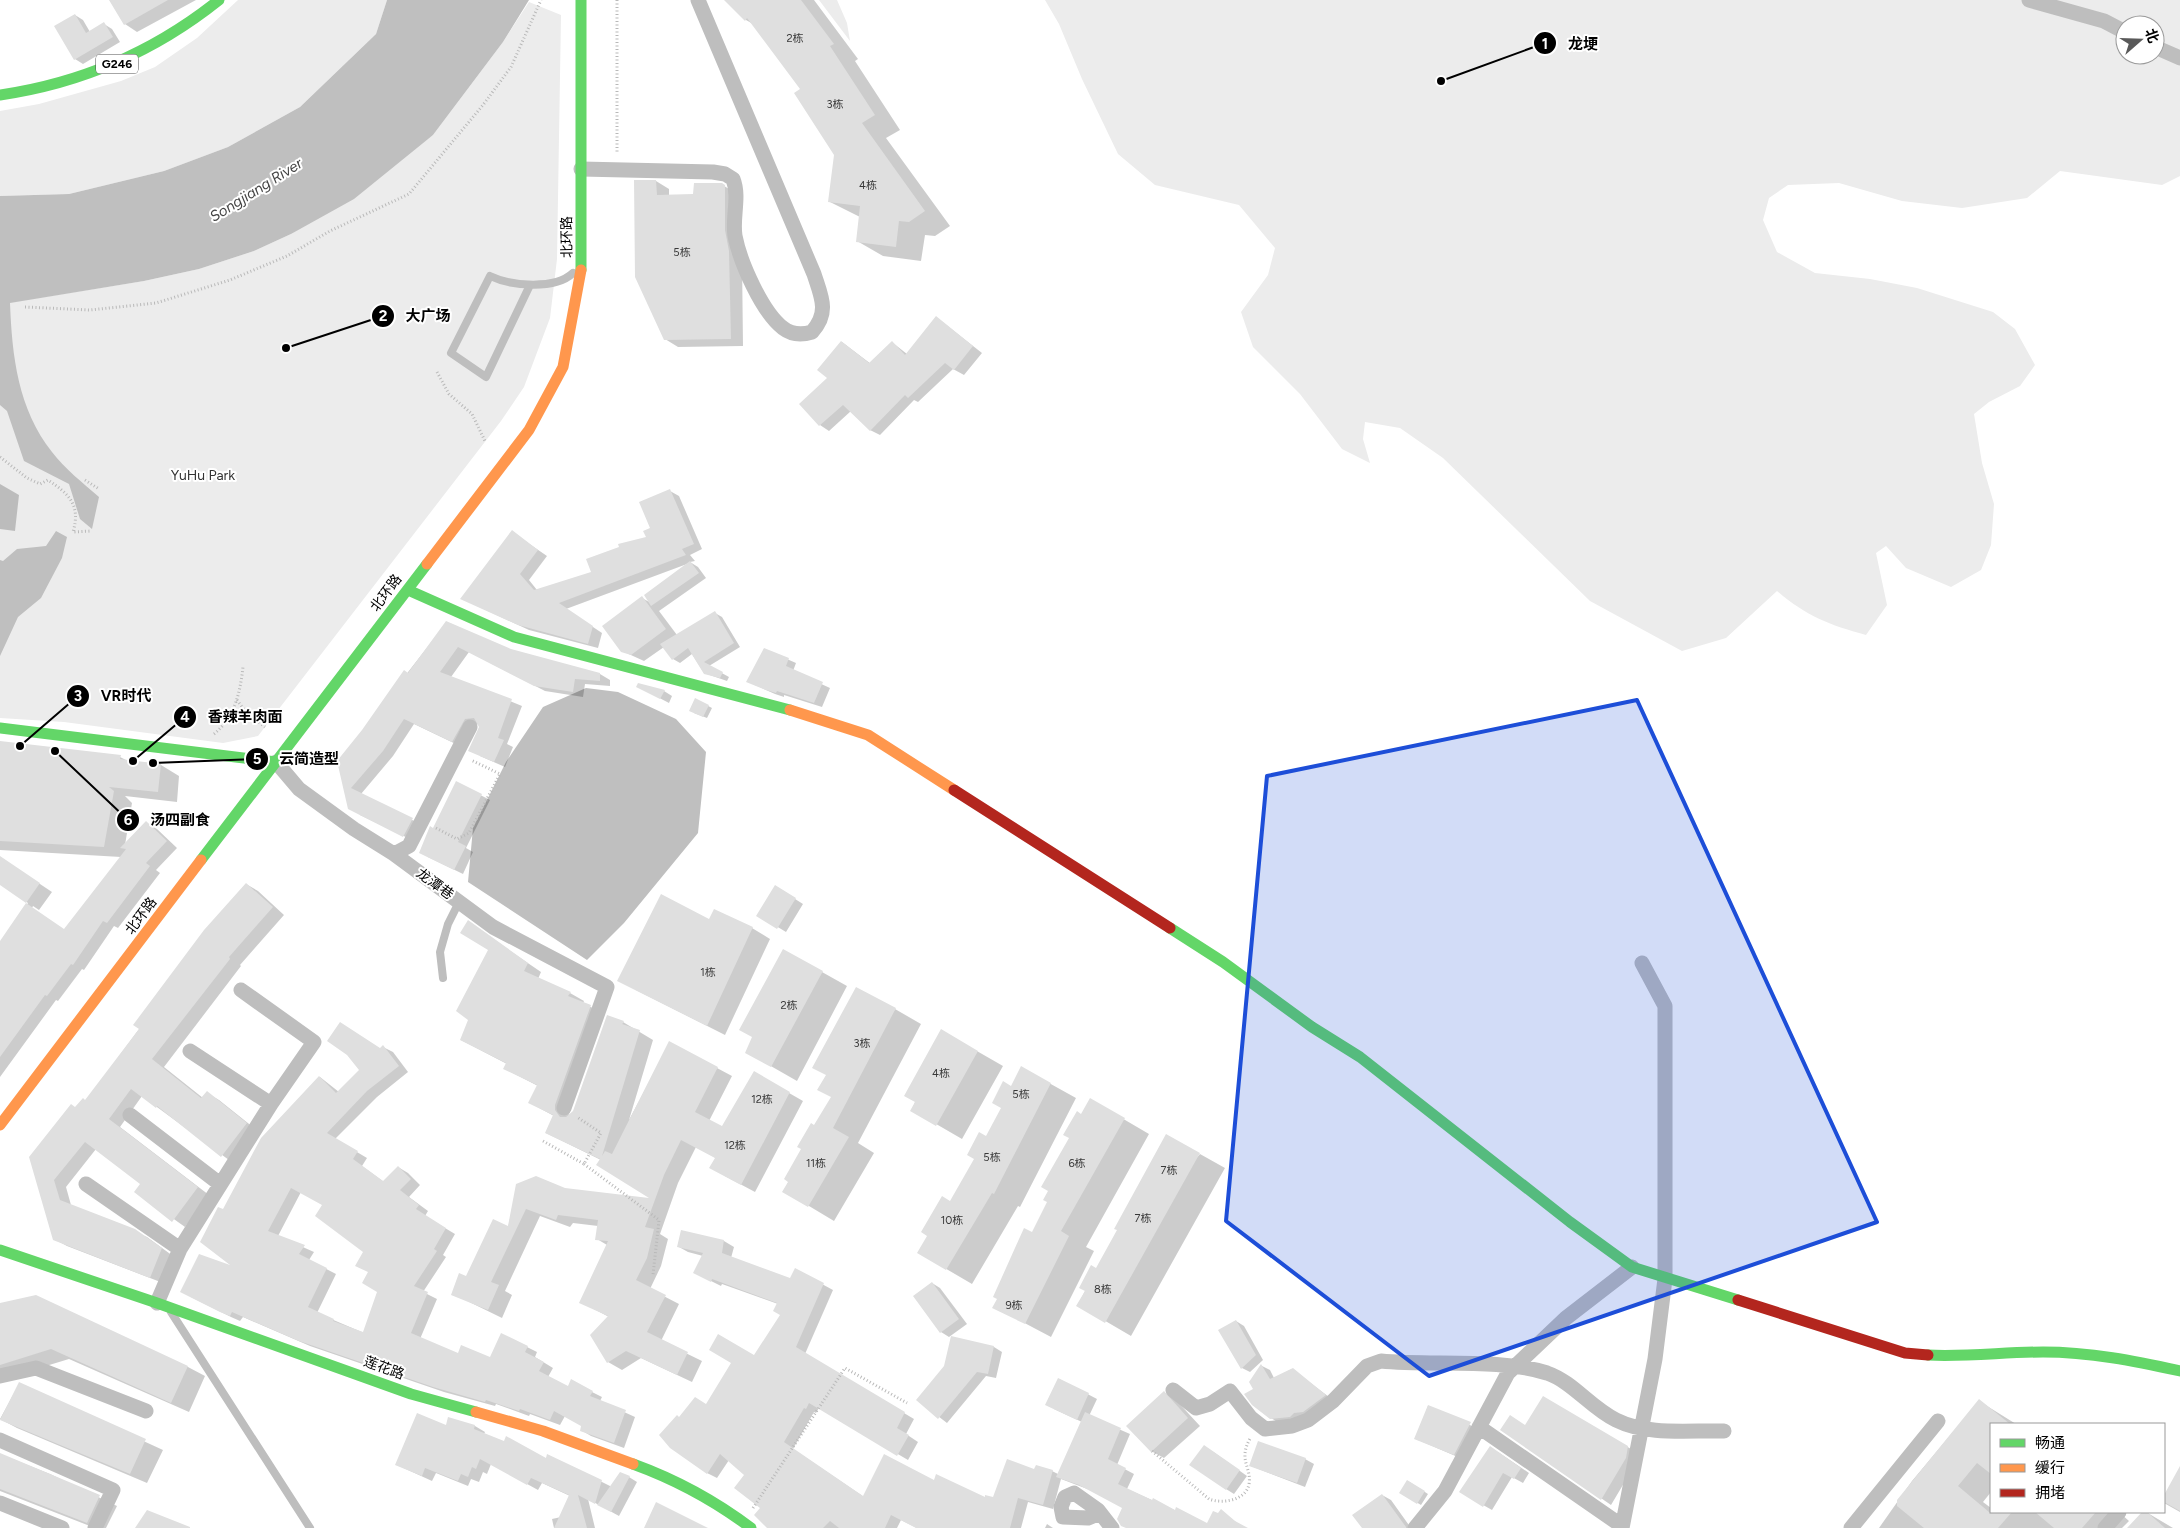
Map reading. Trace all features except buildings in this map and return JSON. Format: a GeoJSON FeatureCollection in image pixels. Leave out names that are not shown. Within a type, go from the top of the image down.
{"type":"FeatureCollection","features":[{"type":"Feature","properties":{"kind":"main road","name":"G246"},"geometry":{"type":"LineString","coordinates":[[0,95],[70,80],[116,64],[187,26],[220,0]]}},
{"type":"Feature","properties":{"kind":"main road","name":"北环路"},"geometry":{"type":"LineString","coordinates":[[0,1125],[529,430],[563,367],[582,265],[580,169],[581,0]]}},
{"type":"Feature","properties":{"kind":"main road"},"geometry":{"type":"LineString","coordinates":[[408,590],[514,636],[821,718],[868,736],[1224,962],[1312,1027],[1360,1057],[1570,1222],[1632,1267],[1665,1279],[1905,1353],[1947,1356],[2044,1352],[2124,1358],[2180,1370]]}},
{"type":"Feature","properties":{"kind":"main road"},"geometry":{"type":"LineString","coordinates":[[0,728],[276,762]]}},
{"type":"Feature","properties":{"kind":"main road","name":"莲花路"},"geometry":{"type":"LineString","coordinates":[[0,1250],[162,1305],[411,1394],[543,1431],[670,1477],[716,1502],[751,1528]]}},
{"type":"Feature","properties":{"kind":"street"},"geometry":{"type":"LineString","coordinates":[[580,169],[713,172],[725,174],[733,179],[736,188],[734,214],[739,250],[764,306],[783,329],[794,334],[812,332],[821,322],[823,303],[814,274],[698,0]]}},
{"type":"Feature","properties":{"kind":"street"},"geometry":{"type":"LineString","coordinates":[[2029,0],[2104,22],[2115,27]]}},
{"type":"Feature","properties":{"kind":"street"},"geometry":{"type":"LineString","coordinates":[[2165,51],[2180,58]]}},
{"type":"Feature","properties":{"kind":"street"},"geometry":{"type":"LineString","coordinates":[[394,854],[409,846],[458,754],[470,727]]}},
{"type":"Feature","properties":{"kind":"street","name":"龙潭巷"},"geometry":{"type":"LineString","coordinates":[[276,762],[298,789],[354,829],[394,854],[493,927],[607,988],[564,1108]]}},
{"type":"Feature","properties":{"kind":"street"},"geometry":{"type":"LineString","coordinates":[[1479,1427],[1622,1527],[1655,1359],[1665,1279],[1665,1006],[1642,963]]}},
{"type":"Feature","properties":{"kind":"street"},"geometry":{"type":"LineString","coordinates":[[162,1305],[180,1249],[270,1104],[314,1042],[241,990]]}},
{"type":"Feature","properties":{"kind":"street"},"geometry":{"type":"LineString","coordinates":[[190,1052],[270,1104]]}},
{"type":"Feature","properties":{"kind":"street"},"geometry":{"type":"LineString","coordinates":[[130,1115],[220,1184]]}},
{"type":"Feature","properties":{"kind":"street"},"geometry":{"type":"LineString","coordinates":[[86,1184],[180,1249]]}},
{"type":"Feature","properties":{"kind":"street"},"geometry":{"type":"LineString","coordinates":[[1415,1528],[1445,1491],[1508,1373],[1566,1318],[1632,1267]]}},
{"type":"Feature","properties":{"kind":"street"},"geometry":{"type":"LineString","coordinates":[[1173,1390],[1196,1408],[1210,1404],[1230,1391],[1251,1418],[1265,1429],[1292,1426],[1308,1420],[1334,1401],[1367,1366],[1381,1361],[1514,1367],[1548,1374],[1582,1394],[1614,1420],[1641,1430],[1724,1431]]}},
{"type":"Feature","properties":{"kind":"street"},"geometry":{"type":"LineString","coordinates":[[0,1376],[36,1368],[146,1411]]}},
{"type":"Feature","properties":{"kind":"street"},"geometry":{"type":"LineString","coordinates":[[1852,1528],[1938,1421]]}},
{"type":"Feature","properties":{"kind":"street"},"geometry":{"type":"LineString","coordinates":[[0,1440],[113,1490],[95,1528]]}},
{"type":"Feature","properties":{"kind":"street"},"geometry":{"type":"LineString","coordinates":[[0,1503],[62,1528]]}},
{"type":"Feature","properties":{"kind":"street"},"geometry":{"type":"LineString","coordinates":[[1100,1513],[1112,1528]]}},
{"type":"Feature","properties":{"kind":"street"},"geometry":{"type":"LineString","coordinates":[[2105,1528],[2118,1513]]}},
{"type":"Feature","properties":{"kind":"lane"},"geometry":{"type":"LineString","coordinates":[[530,285],[486,377],[450,353],[490,276],[530,285],[568,278],[582,265]]}},
{"type":"Feature","properties":{"kind":"lane"},"geometry":{"type":"LineString","coordinates":[[443,978],[440,952],[448,924],[459,902]]}},
{"type":"Feature","properties":{"kind":"lane"},"geometry":{"type":"LineString","coordinates":[[162,1305],[310,1528]]}},
{"type":"Feature","properties":{"kind":"path"},"geometry":{"type":"LineString","coordinates":[[25,307],[90,310],[156,304],[230,280],[287,256],[330,231],[409,194],[483,105],[510,67],[541,0]]}},
{"type":"Feature","properties":{"kind":"path"},"geometry":{"type":"LineString","coordinates":[[617,0],[617,171]]}},
{"type":"Feature","properties":{"kind":"path"},"geometry":{"type":"LineString","coordinates":[[437,372],[449,394],[472,414],[485,441]]}},
{"type":"Feature","properties":{"kind":"path"},"geometry":{"type":"LineString","coordinates":[[0,457],[26,478],[40,484],[48,480],[67,492],[75,512],[76,522],[72,532],[91,532]]}},
{"type":"Feature","properties":{"kind":"path"},"geometry":{"type":"LineString","coordinates":[[85,480],[100,489]]}},
{"type":"Feature","properties":{"kind":"path"},"geometry":{"type":"LineString","coordinates":[[213,735],[230,717],[237,700],[243,667]]}},
{"type":"Feature","properties":{"kind":"path"},"geometry":{"type":"LineString","coordinates":[[237,700],[246,711],[265,727]]}},
{"type":"Feature","properties":{"kind":"path"},"geometry":{"type":"LineString","coordinates":[[422,821],[457,839],[469,833],[500,774],[458,754]]}},
{"type":"Feature","properties":{"kind":"path"},"geometry":{"type":"LineString","coordinates":[[564,1108],[601,1133],[584,1164]]}},
{"type":"Feature","properties":{"kind":"path"},"geometry":{"type":"LineString","coordinates":[[543,1141],[584,1164],[659,1220],[653,1275]]}},
{"type":"Feature","properties":{"kind":"path"},"geometry":{"type":"LineString","coordinates":[[741,1520],[757,1504],[844,1368],[907,1403]]}},
{"type":"Feature","properties":{"kind":"path"},"geometry":{"type":"LineString","coordinates":[[1152,1451],[1209,1499],[1218,1503],[1230,1501],[1248,1487],[1249,1483],[1244,1463],[1246,1446],[1260,1424]]}},
{"type":"Feature","properties":{"kind":"highlighted area"},"geometry":{"type":"Polygon","coordinates":[[[1637,700],[1877,1222],[1429,1376],[1226,1221],[1267,776],[1637,700]]]}},
{"type":"Feature","properties":{"kind":"green space"},"geometry":{"type":"Polygon","coordinates":[[[238,0],[387,0],[376,34],[300,107],[228,147],[164,171],[69,194],[0,196],[0,111],[39,104],[121,81],[155,67],[197,38],[238,0]]]}},
{"type":"Feature","properties":{"kind":"green space"},"geometry":{"type":"Polygon","coordinates":[[[819,0],[837,0],[847,23],[850,41],[819,0]]]}},
{"type":"Feature","properties":{"kind":"green space"},"geometry":{"type":"Polygon","coordinates":[[[1045,0],[2180,0],[2180,176],[2162,185],[2060,171],[2027,198],[1962,208],[1902,201],[1839,183],[1788,185],[1769,198],[1763,220],[1777,252],[1815,273],[1870,279],[1917,288],[1993,312],[2015,329],[2035,365],[2020,386],[1989,402],[1974,414],[1982,463],[1994,504],[1991,545],[1981,570],[1951,587],[1906,568],[1886,546],[1876,553],[1887,605],[1866,635],[1818,619],[1777,591],[1726,638],[1682,651],[1590,601],[1443,458],[1400,428],[1365,422],[1363,439],[1370,463],[1342,449],[1300,394],[1253,347],[1241,312],[1268,275],[1275,248],[1239,205],[1155,185],[1118,154],[1082,79],[1059,24],[1045,0]]]}},
{"type":"Feature","properties":{"kind":"green space","name":"YuHu Park"},"geometry":{"type":"Polygon","coordinates":[[[529,2],[561,15],[557,259],[550,318],[524,387],[501,421],[258,736],[223,743],[64,722],[0,718],[0,304],[144,281],[199,269],[254,251],[291,234],[433,135],[503,42],[529,2]]]}},
{"type":"Feature","properties":{"kind":"water","name":"Songjiang River"},"geometry":{"type":"Polygon","coordinates":[[[387,0],[529,0],[503,42],[433,135],[354,199],[291,234],[254,251],[199,269],[144,281],[10,303],[15,362],[24,400],[31,418],[52,452],[68,470],[99,497],[92,529],[80,519],[69,484],[24,461],[7,411],[0,405],[0,196],[69,194],[164,171],[228,147],[300,107],[376,34],[387,0]]]}},
{"type":"Feature","properties":{"kind":"water"},"geometry":{"type":"Polygon","coordinates":[[[56,531],[67,537],[62,558],[41,598],[18,617],[0,656],[0,560],[3,561],[17,549],[46,546],[56,531]]]}},
{"type":"Feature","properties":{"kind":"water"},"geometry":{"type":"Polygon","coordinates":[[[586,688],[618,692],[676,719],[706,752],[698,833],[624,923],[587,960],[468,882],[473,828],[506,762],[543,707],[586,688]]]}},
{"type":"Feature","properties":{"kind":"traffic: fast"},"geometry":{"type":"LineString","coordinates":[[0,95],[31,90],[116,63],[169,35],[219,0]]}},
{"type":"Feature","properties":{"kind":"traffic: fast"},"geometry":{"type":"LineString","coordinates":[[581,0],[581,270]]}},
{"type":"Feature","properties":{"kind":"traffic: fast"},"geometry":{"type":"LineString","coordinates":[[201,860],[427,564]]}},
{"type":"Feature","properties":{"kind":"traffic: fast"},"geometry":{"type":"LineString","coordinates":[[408,590],[514,637],[790,710]]}},
{"type":"Feature","properties":{"kind":"traffic: fast"},"geometry":{"type":"LineString","coordinates":[[0,728],[276,762]]}},
{"type":"Feature","properties":{"kind":"traffic: fast"},"geometry":{"type":"LineString","coordinates":[[1170,928],[1223,962],[1312,1027],[1360,1057],[1570,1222],[1632,1267],[1738,1300]]}},
{"type":"Feature","properties":{"kind":"traffic: fast"},"geometry":{"type":"LineString","coordinates":[[0,1250],[157,1303],[411,1394],[476,1412]]}},
{"type":"Feature","properties":{"kind":"traffic: fast"},"geometry":{"type":"LineString","coordinates":[[1928,1355],[2061,1352],[2112,1358],[2180,1371]]}},
{"type":"Feature","properties":{"kind":"traffic: fast"},"geometry":{"type":"LineString","coordinates":[[633,1464],[695,1492],[723,1508],[751,1528]]}},
{"type":"Feature","properties":{"kind":"traffic: slow"},"geometry":{"type":"LineString","coordinates":[[427,564],[529,430],[563,367],[581,270]]}},
{"type":"Feature","properties":{"kind":"traffic: slow"},"geometry":{"type":"LineString","coordinates":[[790,710],[868,735],[954,790]]}},
{"type":"Feature","properties":{"kind":"traffic: slow"},"geometry":{"type":"LineString","coordinates":[[0,1125],[201,860]]}},
{"type":"Feature","properties":{"kind":"traffic: slow"},"geometry":{"type":"LineString","coordinates":[[476,1412],[543,1431],[633,1464]]}},
{"type":"Feature","properties":{"kind":"traffic: jam"},"geometry":{"type":"LineString","coordinates":[[954,790],[1170,928]]}},
{"type":"Feature","properties":{"kind":"traffic: jam"},"geometry":{"type":"LineString","coordinates":[[1738,1300],[1905,1353],[1928,1355]]}},
{"type":"Feature","properties":{"kind":"place","name":"龙埂"},"geometry":{"type":"Point","coordinates":[1441,81]}},
{"type":"Feature","properties":{"kind":"place","name":"大广场"},"geometry":{"type":"Point","coordinates":[286,348]}},
{"type":"Feature","properties":{"kind":"place","name":"VR时代"},"geometry":{"type":"Point","coordinates":[20,746]}},
{"type":"Feature","properties":{"kind":"place","name":"汤四副食"},"geometry":{"type":"Point","coordinates":[55,751]}},
{"type":"Feature","properties":{"kind":"place","name":"香辣羊肉面"},"geometry":{"type":"Point","coordinates":[133,761]}},
{"type":"Feature","properties":{"kind":"place","name":"云简造型"},"geometry":{"type":"Point","coordinates":[153,763]}}]}
